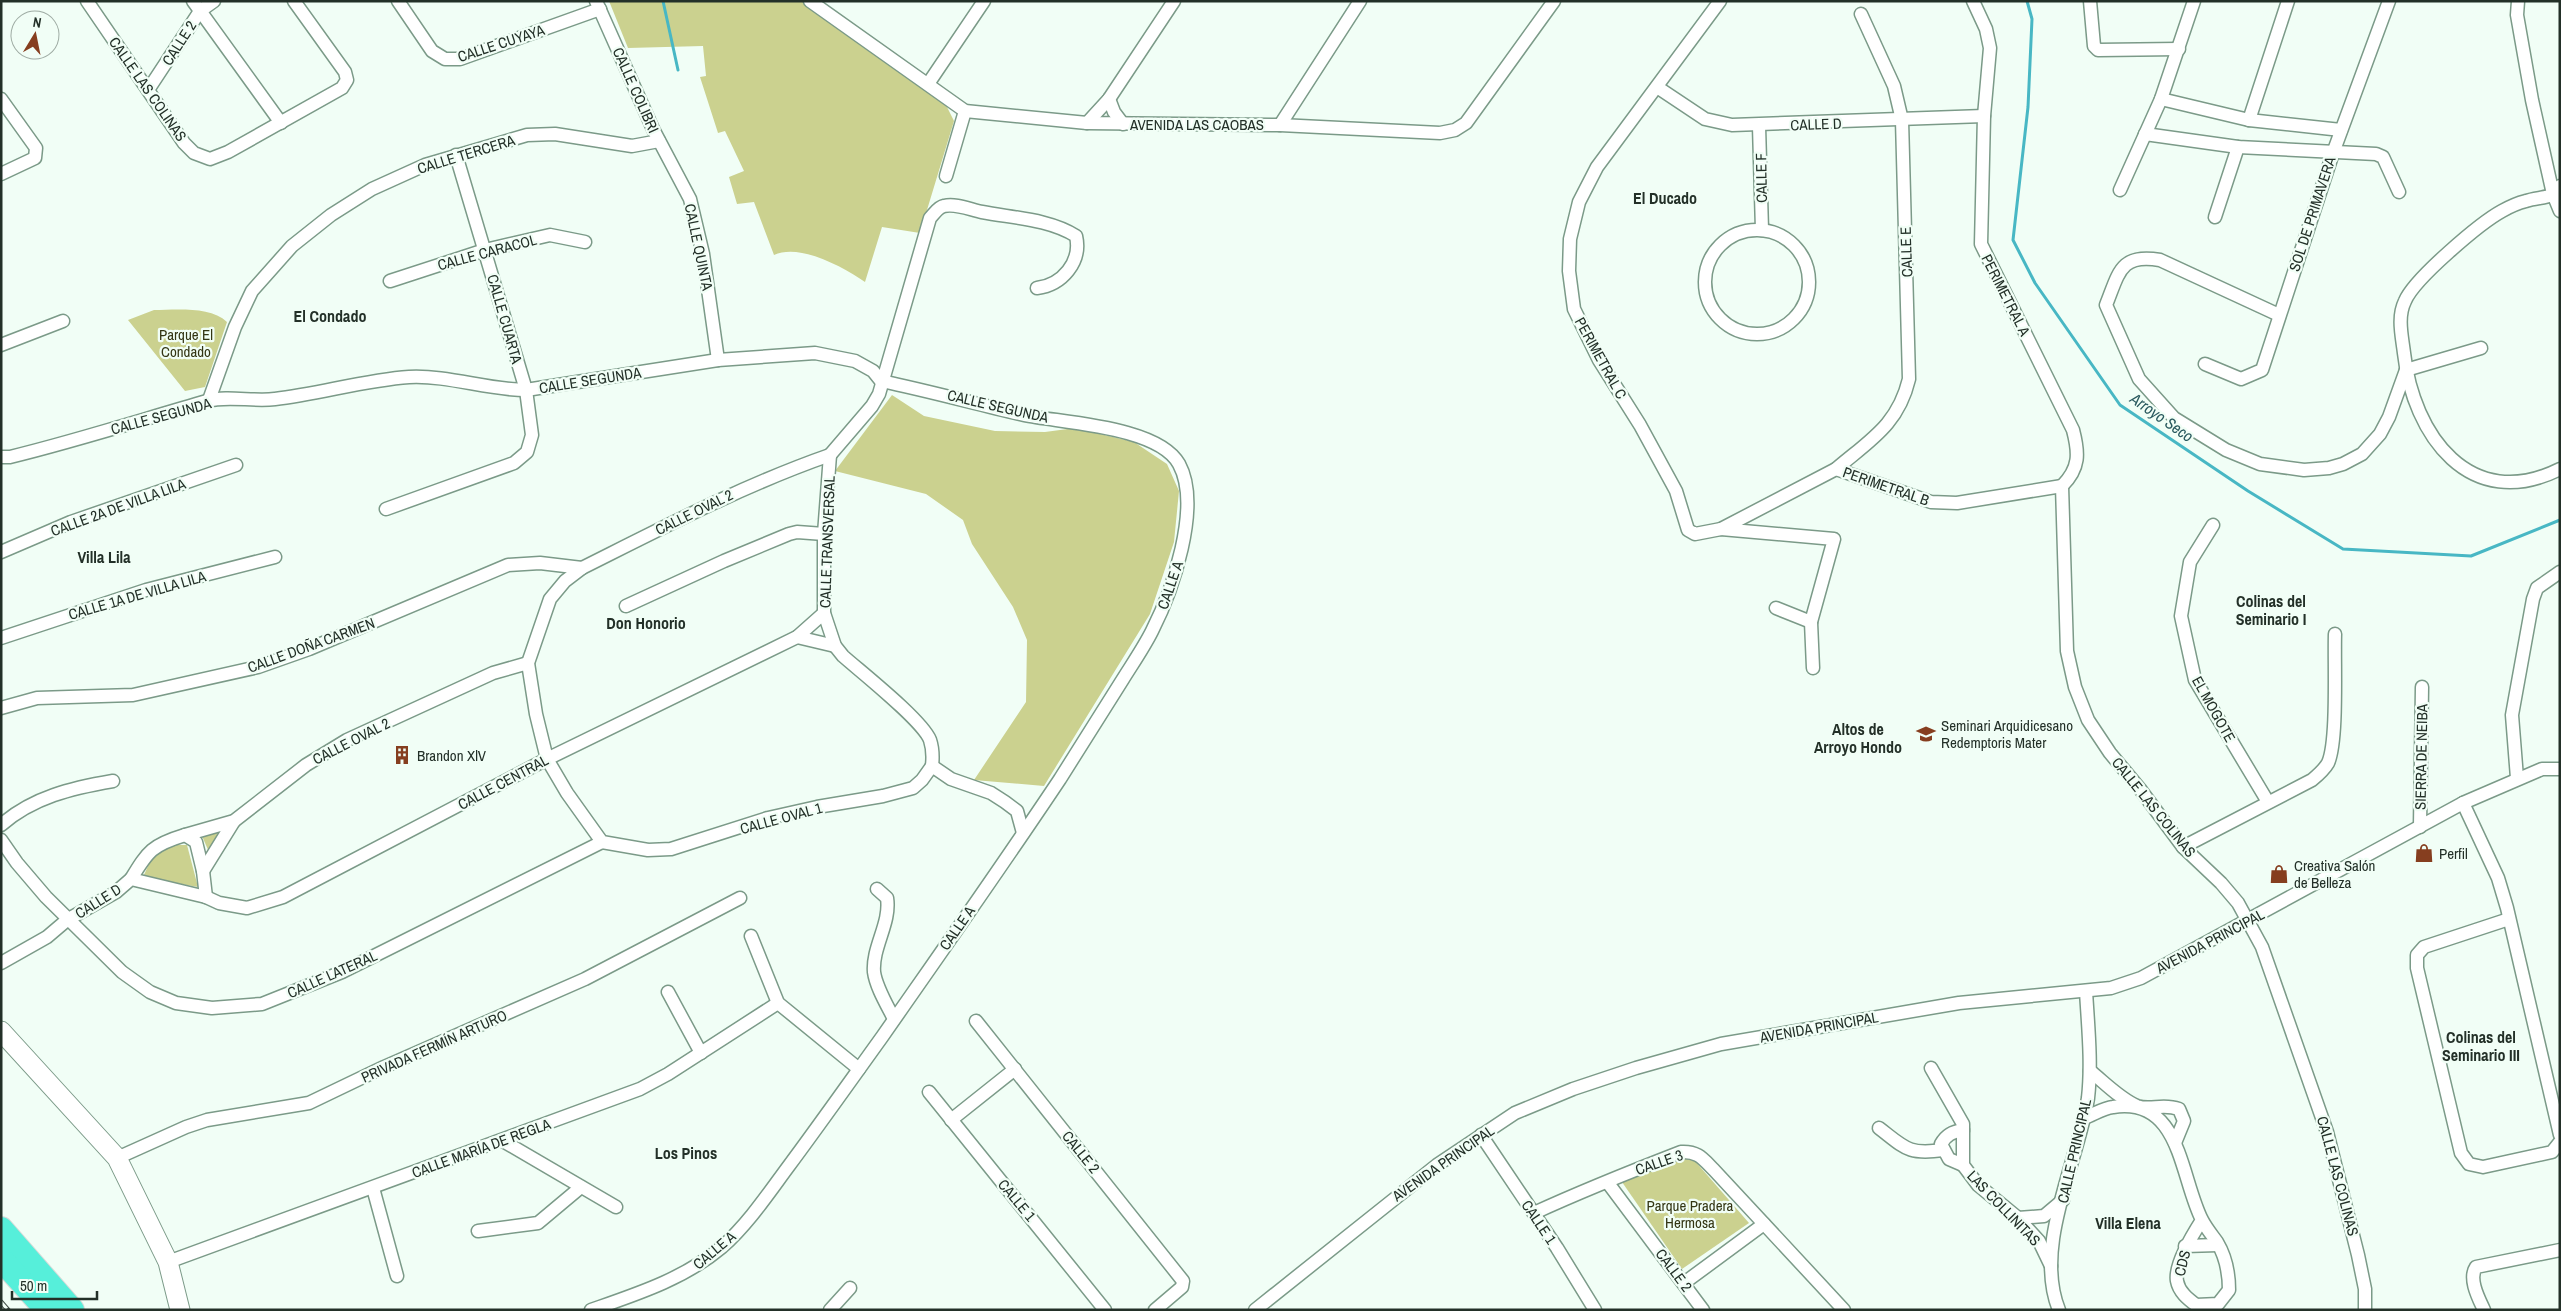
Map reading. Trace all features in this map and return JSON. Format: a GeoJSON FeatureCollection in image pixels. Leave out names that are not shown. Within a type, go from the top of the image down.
{"type":"FeatureCollection","features":[{"type":"Feature","properties":{"kind":"highway"},"geometry":{"type":"LineString","coordinates":[[1,1229],[72,1310]]}},
{"type":"Feature","properties":{"kind":"highway"},"geometry":{"type":"LineString","coordinates":[[1,1259],[47,1310]]}},
{"type":"Feature","properties":{"kind":"main road"},"geometry":{"type":"LineString","coordinates":[[1,1031],[117,1158],[168,1262],[180,1310]]}},
{"type":"Feature","properties":{"kind":"street","name":"CALLE LAS COLINAS"},"geometry":{"type":"LineString","coordinates":[[87,1],[184,142],[194,153],[210,159],[228,152],[281,123],[342,88],[348,80],[345,72],[294,1]]}},
{"type":"Feature","properties":{"kind":"street","name":"CALLE 2"},"geometry":{"type":"LineString","coordinates":[[148,90],[196,6],[214,1]]}},
{"type":"Feature","properties":{"kind":"street","name":"CALLE CUYAYA"},"geometry":{"type":"LineString","coordinates":[[398,1],[432,51],[445,59],[460,59],[598,5]]}},
{"type":"Feature","properties":{"kind":"street"},"geometry":{"type":"LineString","coordinates":[[810,1],[965,111],[946,176]]}},
{"type":"Feature","properties":{"kind":"street"},"geometry":{"type":"LineString","coordinates":[[928,84],[984,1]]}},
{"type":"Feature","properties":{"kind":"street"},"geometry":{"type":"LineString","coordinates":[[1087,123],[1109,99],[1174,1]]}},
{"type":"Feature","properties":{"kind":"street"},"geometry":{"type":"LineString","coordinates":[[1280,125],[1360,1]]}},
{"type":"Feature","properties":{"kind":"street","name":"AVENIDA LAS CAOBAS"},"geometry":{"type":"LineString","coordinates":[[965,111],[1087,123],[1280,125],[1440,133],[1455,130],[1466,123],[1554,1]]}},
{"type":"Feature","properties":{"kind":"street","name":"PERIMETRAL C"},"geometry":{"type":"LineString","coordinates":[[1694,534],[1688,530],[1676,491],[1640,426],[1599,360],[1574,309],[1569,271],[1570,239],[1579,202],[1597,167],[1720,1]]}},
{"type":"Feature","properties":{"kind":"street","name":"PERIMETRAL A"},"geometry":{"type":"LineString","coordinates":[[1973,1],[1986,29],[1990,48],[1984,116],[1981,244],[2073,430],[2078,447],[2078,463],[2072,476],[2062,486]]}},
{"type":"Feature","properties":{"kind":"street"},"geometry":{"type":"LineString","coordinates":[[2090,1],[2094,46],[2098,50],[2178,49]]}},
{"type":"Feature","properties":{"kind":"street"},"geometry":{"type":"LineString","coordinates":[[2120,190],[2161,99],[2194,1]]}},
{"type":"Feature","properties":{"kind":"street"},"geometry":{"type":"LineString","coordinates":[[2249,120],[2288,1]]}},
{"type":"Feature","properties":{"kind":"street","name":"SOL DE PRIMAVERA"},"geometry":{"type":"LineString","coordinates":[[2205,364],[2241,379],[2262,370],[2333,153],[2388,1]]}},
{"type":"Feature","properties":{"kind":"street"},"geometry":{"type":"LineString","coordinates":[[2518,1],[2517,14],[2532,100],[2560,210]]}},
{"type":"Feature","properties":{"kind":"street","name":"CALLE COLIBRI"},"geometry":{"type":"LineString","coordinates":[[598,5],[659,140]]}},
{"type":"Feature","properties":{"kind":"street"},"geometry":{"type":"LineString","coordinates":[[196,6],[281,123]]}},
{"type":"Feature","properties":{"kind":"street","name":"CALLE E"},"geometry":{"type":"LineString","coordinates":[[1836,468],[1886,427],[1897,413],[1904,398],[1909,379],[1902,120],[1894,86],[1861,14]]}},
{"type":"Feature","properties":{"kind":"street","name":"CALLE D"},"geometry":{"type":"LineString","coordinates":[[1657,87],[1705,119],[1732,125],[1759,126],[1984,116]]}},
{"type":"Feature","properties":{"kind":"street"},"geometry":{"type":"LineString","coordinates":[[1,99],[36,148],[35,158],[1,174]]}},
{"type":"Feature","properties":{"kind":"street"},"geometry":{"type":"LineString","coordinates":[[1109,99],[1114,112],[1123,124]]}},
{"type":"Feature","properties":{"kind":"street"},"geometry":{"type":"LineString","coordinates":[[2161,99],[2249,120],[2341,130]]}},
{"type":"Feature","properties":{"kind":"street","name":"CALLE F"},"geometry":{"type":"LineString","coordinates":[[1759,126],[1762,230]]}},
{"type":"Feature","properties":{"kind":"street","name":"CALLE TERCERA"},"geometry":{"type":"LineString","coordinates":[[209,400],[236,326],[252,290],[292,246],[331,215],[372,190],[425,164],[526,135],[555,134],[632,146],[659,140]]}},
{"type":"Feature","properties":{"kind":"street"},"geometry":{"type":"LineString","coordinates":[[2145,134],[2238,147],[2380,155],[2383,157],[2399,192]]}},
{"type":"Feature","properties":{"kind":"street","name":"CALLE QUINTA"},"geometry":{"type":"LineString","coordinates":[[659,140],[690,199],[703,254],[718,360]]}},
{"type":"Feature","properties":{"kind":"street"},"geometry":{"type":"LineString","coordinates":[[2215,217],[2238,147]]}},
{"type":"Feature","properties":{"kind":"street","name":"CALLE CUARTA"},"geometry":{"type":"LineString","coordinates":[[386,509],[514,463],[527,452],[532,435],[526,390],[456,155]]}},
{"type":"Feature","properties":{"kind":"street"},"geometry":{"type":"LineString","coordinates":[[2556,190],[2501,212],[2458,243],[2413,288],[2405,300],[2401,312],[2406,370],[2430,433],[2454,462],[2471,474],[2491,481],[2519,482],[2544,477],[2560,469]]}},
{"type":"Feature","properties":{"kind":"street"},"geometry":{"type":"LineString","coordinates":[[830,455],[872,406],[879,394],[930,218],[936,210],[944,206],[955,206],[1004,215],[1053,226],[1076,236],[1077,243],[1071,268],[1060,280],[1049,287],[1037,288]]}},
{"type":"Feature","properties":{"kind":"street"},"geometry":{"type":"LineString","coordinates":[[1762,230],[1777,233],[1801,253],[1808,267],[1810,283],[1807,298],[1800,312],[1789,323],[1776,331],[1760,334],[1745,332],[1724,322],[1709,304],[1705,289],[1705,273],[1710,258],[1719,246],[1732,236],[1746,231],[1762,230]]}},
{"type":"Feature","properties":{"kind":"street","name":"CALLE CARACOL"},"geometry":{"type":"LineString","coordinates":[[390,281],[485,250],[550,235],[585,242]]}},
{"type":"Feature","properties":{"kind":"street"},"geometry":{"type":"LineString","coordinates":[[2279,315],[2160,260],[2143,257],[2131,260],[2120,269],[2106,305],[2139,379],[2174,418],[2226,450],[2260,464],[2304,470],[2329,468],[2343,464],[2362,454],[2380,434],[2389,417],[2406,370]]}},
{"type":"Feature","properties":{"kind":"street"},"geometry":{"type":"LineString","coordinates":[[1,346],[64,321]]}},
{"type":"Feature","properties":{"kind":"street"},"geometry":{"type":"LineString","coordinates":[[2406,370],[2481,348]]}},
{"type":"Feature","properties":{"kind":"street","name":"CALLE SEGUNDA"},"geometry":{"type":"LineString","coordinates":[[1,457],[10,457],[69,443],[128,422],[209,400],[272,400],[408,377],[435,378],[504,390],[526,390],[718,360],[815,353],[855,361],[882,380],[1026,416],[1069,420],[1129,434],[1153,442],[1171,453]]}},
{"type":"Feature","properties":{"kind":"street","name":"CALLE A"},"geometry":{"type":"LineString","coordinates":[[591,1310],[644,1292],[693,1269],[724,1245],[755,1212],[859,1069],[1023,833],[1087,738],[1152,632],[1173,582],[1183,545],[1186,492],[1182,471],[1171,453]]}},
{"type":"Feature","properties":{"kind":"street","name":"CALLE TRANSVERSAL"},"geometry":{"type":"LineString","coordinates":[[830,455],[824,534],[824,613],[835,646],[843,656],[910,716],[929,738],[933,752],[932,766]]}},
{"type":"Feature","properties":{"kind":"street","name":"CALLE OVAL 2"},"geometry":{"type":"LineString","coordinates":[[547,759],[536,714],[528,663],[550,599],[565,581],[582,568],[727,495],[780,472],[830,455]]}},
{"type":"Feature","properties":{"kind":"street","name":"CALLE 2A DE VILLA LILA"},"geometry":{"type":"LineString","coordinates":[[1,552],[71,522],[236,465]]}},
{"type":"Feature","properties":{"kind":"street","name":"PERIMETRAL B"},"geometry":{"type":"LineString","coordinates":[[1694,534],[1721,529],[1836,468],[1931,502],[1957,503],[2062,486]]}},
{"type":"Feature","properties":{"kind":"street","name":"CALLE LAS COLINAS"},"geometry":{"type":"LineString","coordinates":[[2062,486],[2067,651],[2075,687],[2088,720],[2110,753],[2183,846],[2221,883],[2248,920],[2262,947],[2328,1132],[2358,1255],[2365,1289],[2365,1310]]}},
{"type":"Feature","properties":{"kind":"street","name":"EL MOGOTE"},"geometry":{"type":"LineString","coordinates":[[2213,525],[2190,562],[2181,616],[2195,680],[2268,802]]}},
{"type":"Feature","properties":{"kind":"street"},"geometry":{"type":"LineString","coordinates":[[1721,529],[1834,539],[1810,622],[1814,668]]}},
{"type":"Feature","properties":{"kind":"street"},"geometry":{"type":"LineString","coordinates":[[626,606],[724,561],[789,534],[797,532],[824,534]]}},
{"type":"Feature","properties":{"kind":"street","name":"CALLE 1A DE VILLA LILA"},"geometry":{"type":"LineString","coordinates":[[1,638],[146,590],[275,558]]}},
{"type":"Feature","properties":{"kind":"street","name":"CALLE DOÑA CARMEN"},"geometry":{"type":"LineString","coordinates":[[1,708],[37,698],[133,695],[258,667],[308,649],[508,564],[540,563],[582,568]]}},
{"type":"Feature","properties":{"kind":"street"},"geometry":{"type":"LineString","coordinates":[[2517,778],[2512,715],[2533,599],[2537,588],[2560,572]]}},
{"type":"Feature","properties":{"kind":"street"},"geometry":{"type":"LineString","coordinates":[[1776,608],[1810,622]]}},
{"type":"Feature","properties":{"kind":"street","name":"CALLE CENTRAL"},"geometry":{"type":"LineString","coordinates":[[206,897],[219,903],[247,908],[283,897],[547,759],[797,637],[824,613]]}},
{"type":"Feature","properties":{"kind":"street"},"geometry":{"type":"LineString","coordinates":[[2183,846],[2312,780],[2322,772],[2328,762],[2332,738],[2335,634]]}},
{"type":"Feature","properties":{"kind":"street"},"geometry":{"type":"LineString","coordinates":[[797,637],[835,646]]}},
{"type":"Feature","properties":{"kind":"street","name":"CALLE OVAL 2"},"geometry":{"type":"LineString","coordinates":[[131,879],[147,852],[165,841],[234,821],[306,765],[347,740],[493,673],[528,663]]}},
{"type":"Feature","properties":{"kind":"street","name":"SIERRA DE NEIBA"},"geometry":{"type":"LineString","coordinates":[[2420,827],[2422,687]]}},
{"type":"Feature","properties":{"kind":"street"},"geometry":{"type":"LineString","coordinates":[[547,759],[567,793],[602,842]]}},
{"type":"Feature","properties":{"kind":"street"},"geometry":{"type":"LineString","coordinates":[[932,766],[951,779],[991,793],[1005,802],[1017,811],[1023,833]]}},
{"type":"Feature","properties":{"kind":"street","name":"CALLE OVAL 1"},"geometry":{"type":"LineString","coordinates":[[602,842],[648,850],[671,849],[768,818],[817,807],[883,796],[913,788],[922,780],[932,766]]}},
{"type":"Feature","properties":{"kind":"street","name":"AVENIDA PRINCIPAL"},"geometry":{"type":"LineString","coordinates":[[1254,1310],[1393,1198],[1515,1113],[1573,1089],[1636,1068],[1721,1044],[1959,1003],[2111,988],[2141,978],[2463,803],[2517,778],[2542,769],[2560,769]]}},
{"type":"Feature","properties":{"kind":"street"},"geometry":{"type":"LineString","coordinates":[[1,824],[38,800],[76,787],[113,781]]}},
{"type":"Feature","properties":{"kind":"street"},"geometry":{"type":"LineString","coordinates":[[2463,803],[2498,878],[2560,1135]]}},
{"type":"Feature","properties":{"kind":"street"},"geometry":{"type":"LineString","coordinates":[[203,871],[234,821]]}},
{"type":"Feature","properties":{"kind":"street"},"geometry":{"type":"LineString","coordinates":[[185,835],[196,842],[203,871],[206,897]]}},
{"type":"Feature","properties":{"kind":"street","name":"CALLE LATERAL"},"geometry":{"type":"LineString","coordinates":[[1,840],[18,863],[68,920],[95,943],[122,972],[150,992],[176,1003],[212,1008],[262,1004],[342,972],[602,842]]}},
{"type":"Feature","properties":{"kind":"street","name":"CALLE D"},"geometry":{"type":"LineString","coordinates":[[1,963],[47,938],[68,920],[116,892],[131,879],[206,897]]}},
{"type":"Feature","properties":{"kind":"street"},"geometry":{"type":"LineString","coordinates":[[877,889],[887,898],[888,906],[878,946],[874,974],[894,1019]]}},
{"type":"Feature","properties":{"kind":"street","name":"PRIVADA FERMÍN ARTURO"},"geometry":{"type":"LineString","coordinates":[[117,1158],[207,1120],[309,1103],[384,1067],[585,979],[740,898]]}},
{"type":"Feature","properties":{"kind":"street"},"geometry":{"type":"LineString","coordinates":[[2509,919],[2424,947],[2417,956],[2417,968],[2464,1159],[2469,1164],[2483,1167],[2552,1152],[2560,1142]]}},
{"type":"Feature","properties":{"kind":"street"},"geometry":{"type":"LineString","coordinates":[[751,936],[778,1003],[859,1069]]}},
{"type":"Feature","properties":{"kind":"street","name":"CALLE PRINCIPAL"},"geometry":{"type":"LineString","coordinates":[[2059,1310],[2051,1266],[2054,1236],[2084,1118],[2090,1071],[2086,991]]}},
{"type":"Feature","properties":{"kind":"street"},"geometry":{"type":"LineString","coordinates":[[668,992],[701,1053]]}},
{"type":"Feature","properties":{"kind":"street","name":"CALLE MARÍA DE REGLA"},"geometry":{"type":"LineString","coordinates":[[168,1262],[503,1141],[640,1089],[701,1053],[778,1003]]}},
{"type":"Feature","properties":{"kind":"street","name":"CALLE 2"},"geometry":{"type":"LineString","coordinates":[[976,1021],[1183,1280],[1183,1284],[1155,1310]]}},
{"type":"Feature","properties":{"kind":"street","name":"LAS COLLINITAS"},"geometry":{"type":"LineString","coordinates":[[1931,1068],[1952,1101],[1963,1124],[1963,1164],[1978,1185],[2018,1218],[2040,1241],[2051,1266]]}},
{"type":"Feature","properties":{"kind":"street"},"geometry":{"type":"LineString","coordinates":[[951,1120],[1014,1069]]}},
{"type":"Feature","properties":{"kind":"street","name":"CDS"},"geometry":{"type":"LineString","coordinates":[[2090,1071],[2137,1106],[2154,1114],[2165,1125],[2175,1142],[2202,1220],[2218,1245],[2228,1269],[2229,1290],[2218,1304],[2196,1305],[2184,1295],[2176,1280],[2185,1246],[2202,1220]]}},
{"type":"Feature","properties":{"kind":"street","name":"CALLE 1"},"geometry":{"type":"LineString","coordinates":[[929,1092],[1105,1310]]}},
{"type":"Feature","properties":{"kind":"street"},"geometry":{"type":"LineString","coordinates":[[2084,1118],[2112,1107],[2155,1107],[2167,1104],[2179,1109],[2184,1121],[2175,1142]]}},
{"type":"Feature","properties":{"kind":"street"},"geometry":{"type":"LineString","coordinates":[[1879,1128],[1908,1150],[1921,1152],[1943,1150]]}},
{"type":"Feature","properties":{"kind":"street"},"geometry":{"type":"LineString","coordinates":[[1962,1130],[1954,1131],[1945,1137],[1941,1144],[1949,1159],[1963,1164]]}},
{"type":"Feature","properties":{"kind":"street","name":"CALLE 1"},"geometry":{"type":"LineString","coordinates":[[1481,1136],[1534,1213],[1595,1310]]}},
{"type":"Feature","properties":{"kind":"street"},"geometry":{"type":"LineString","coordinates":[[503,1141],[616,1207]]}},
{"type":"Feature","properties":{"kind":"street","name":"CALLE 3"},"geometry":{"type":"LineString","coordinates":[[1534,1213],[1681,1152],[1691,1151],[1699,1154],[1844,1310]]}},
{"type":"Feature","properties":{"kind":"street","name":"CALLE 2"},"geometry":{"type":"LineString","coordinates":[[1608,1183],[1703,1310]]}},
{"type":"Feature","properties":{"kind":"street"},"geometry":{"type":"LineString","coordinates":[[478,1231],[538,1223],[581,1187]]}},
{"type":"Feature","properties":{"kind":"street"},"geometry":{"type":"LineString","coordinates":[[373,1188],[396,1276]]}},
{"type":"Feature","properties":{"kind":"street"},"geometry":{"type":"LineString","coordinates":[[2018,1218],[2044,1216],[2063,1200]]}},
{"type":"Feature","properties":{"kind":"street"},"geometry":{"type":"LineString","coordinates":[[1684,1283],[1764,1224]]}},
{"type":"Feature","properties":{"kind":"street"},"geometry":{"type":"LineString","coordinates":[[2185,1246],[2218,1245]]}},
{"type":"Feature","properties":{"kind":"street"},"geometry":{"type":"LineString","coordinates":[[2484,1310],[2475,1286],[2474,1270],[2482,1264],[2560,1250]]}},
{"type":"Feature","properties":{"kind":"street"},"geometry":{"type":"LineString","coordinates":[[830,1310],[850,1288]]}},
{"type":"Feature","properties":{"kind":"green space"},"geometry":{"type":"Polygon","coordinates":[[[609,1],[810,1],[945,103],[954,121],[920,233],[882,227],[865,282],[821,258],[808,254],[784,252],[774,255],[754,202],[737,204],[729,177],[744,171],[725,131],[718,133],[700,77],[706,76],[703,46],[628,48],[609,1]]]}},
{"type":"Feature","properties":{"kind":"green space","name":"Parque El Condado"},"geometry":{"type":"Polygon","coordinates":[[[154,310],[202,311],[212,313],[227,322],[205,387],[185,391],[128,320],[154,310]]]}},
{"type":"Feature","properties":{"kind":"green space"},"geometry":{"type":"Polygon","coordinates":[[[892,395],[924,416],[995,431],[1045,432],[1075,428],[1134,442],[1167,464],[1179,491],[1174,542],[1150,614],[1044,786],[974,780],[1026,702],[1027,640],[1013,607],[972,544],[963,520],[926,494],[835,471],[892,395]]]}},
{"type":"Feature","properties":{"kind":"green space"},"geometry":{"type":"Polygon","coordinates":[[[228,827],[209,852],[202,836],[228,827]]]}},
{"type":"Feature","properties":{"kind":"green space"},"geometry":{"type":"Polygon","coordinates":[[[169,845],[187,845],[198,887],[143,877],[154,853],[169,845]]]}},
{"type":"Feature","properties":{"kind":"green space","name":"Parque Pradera Hermosa"},"geometry":{"type":"Polygon","coordinates":[[[1679,1157],[1695,1161],[1749,1223],[1682,1269],[1622,1182],[1679,1157]]]}},
{"type":"Feature","properties":{"kind":"waterway"},"geometry":{"type":"LineString","coordinates":[[663,1],[678,70]]}},
{"type":"Feature","properties":{"kind":"waterway","name":"Arroyo Seco"},"geometry":{"type":"LineString","coordinates":[[2027,1],[2032,19],[2028,107],[2013,240],[2035,283],[2120,405],[2248,491],[2343,549],[2471,556],[2560,520]]}},
{"type":"Feature","properties":{"kind":"railway"},"geometry":{"type":"LineString","coordinates":[[1,1302],[8,1310]]}},
{"type":"Feature","properties":{"kind":"place","name":"Seminari Arquidicesano Redemptoris Mater"},"geometry":{"type":"Point","coordinates":[1926,734]}},
{"type":"Feature","properties":{"kind":"place","name":"Brandon XlV"},"geometry":{"type":"Point","coordinates":[402,755]}},
{"type":"Feature","properties":{"kind":"place","name":"Perfil"},"geometry":{"type":"Point","coordinates":[2424,853]}},
{"type":"Feature","properties":{"kind":"place","name":"Creativa Salón de Belleza"},"geometry":{"type":"Point","coordinates":[2279,874]}},
{"type":"Feature","properties":{"kind":"district","name":"El Ducado"},"geometry":{"type":"Point","coordinates":[1665,198]}},
{"type":"Feature","properties":{"kind":"district","name":"El Condado"},"geometry":{"type":"Point","coordinates":[330,316]}},
{"type":"Feature","properties":{"kind":"district","name":"Villa Lila"},"geometry":{"type":"Point","coordinates":[104,557]}},
{"type":"Feature","properties":{"kind":"district","name":"Colinas del Seminario I"},"geometry":{"type":"Point","coordinates":[2271,610]}},
{"type":"Feature","properties":{"kind":"district","name":"Don Honorio"},"geometry":{"type":"Point","coordinates":[646,623]}},
{"type":"Feature","properties":{"kind":"district","name":"Altos de Arroyo Hondo"},"geometry":{"type":"Point","coordinates":[1858,738]}},
{"type":"Feature","properties":{"kind":"district","name":"Colinas del Seminario III"},"geometry":{"type":"Point","coordinates":[2481,1046]}},
{"type":"Feature","properties":{"kind":"district","name":"Los Pinos"},"geometry":{"type":"Point","coordinates":[686,1153]}},
{"type":"Feature","properties":{"kind":"district","name":"Villa Elena"},"geometry":{"type":"Point","coordinates":[2128,1223]}}]}
